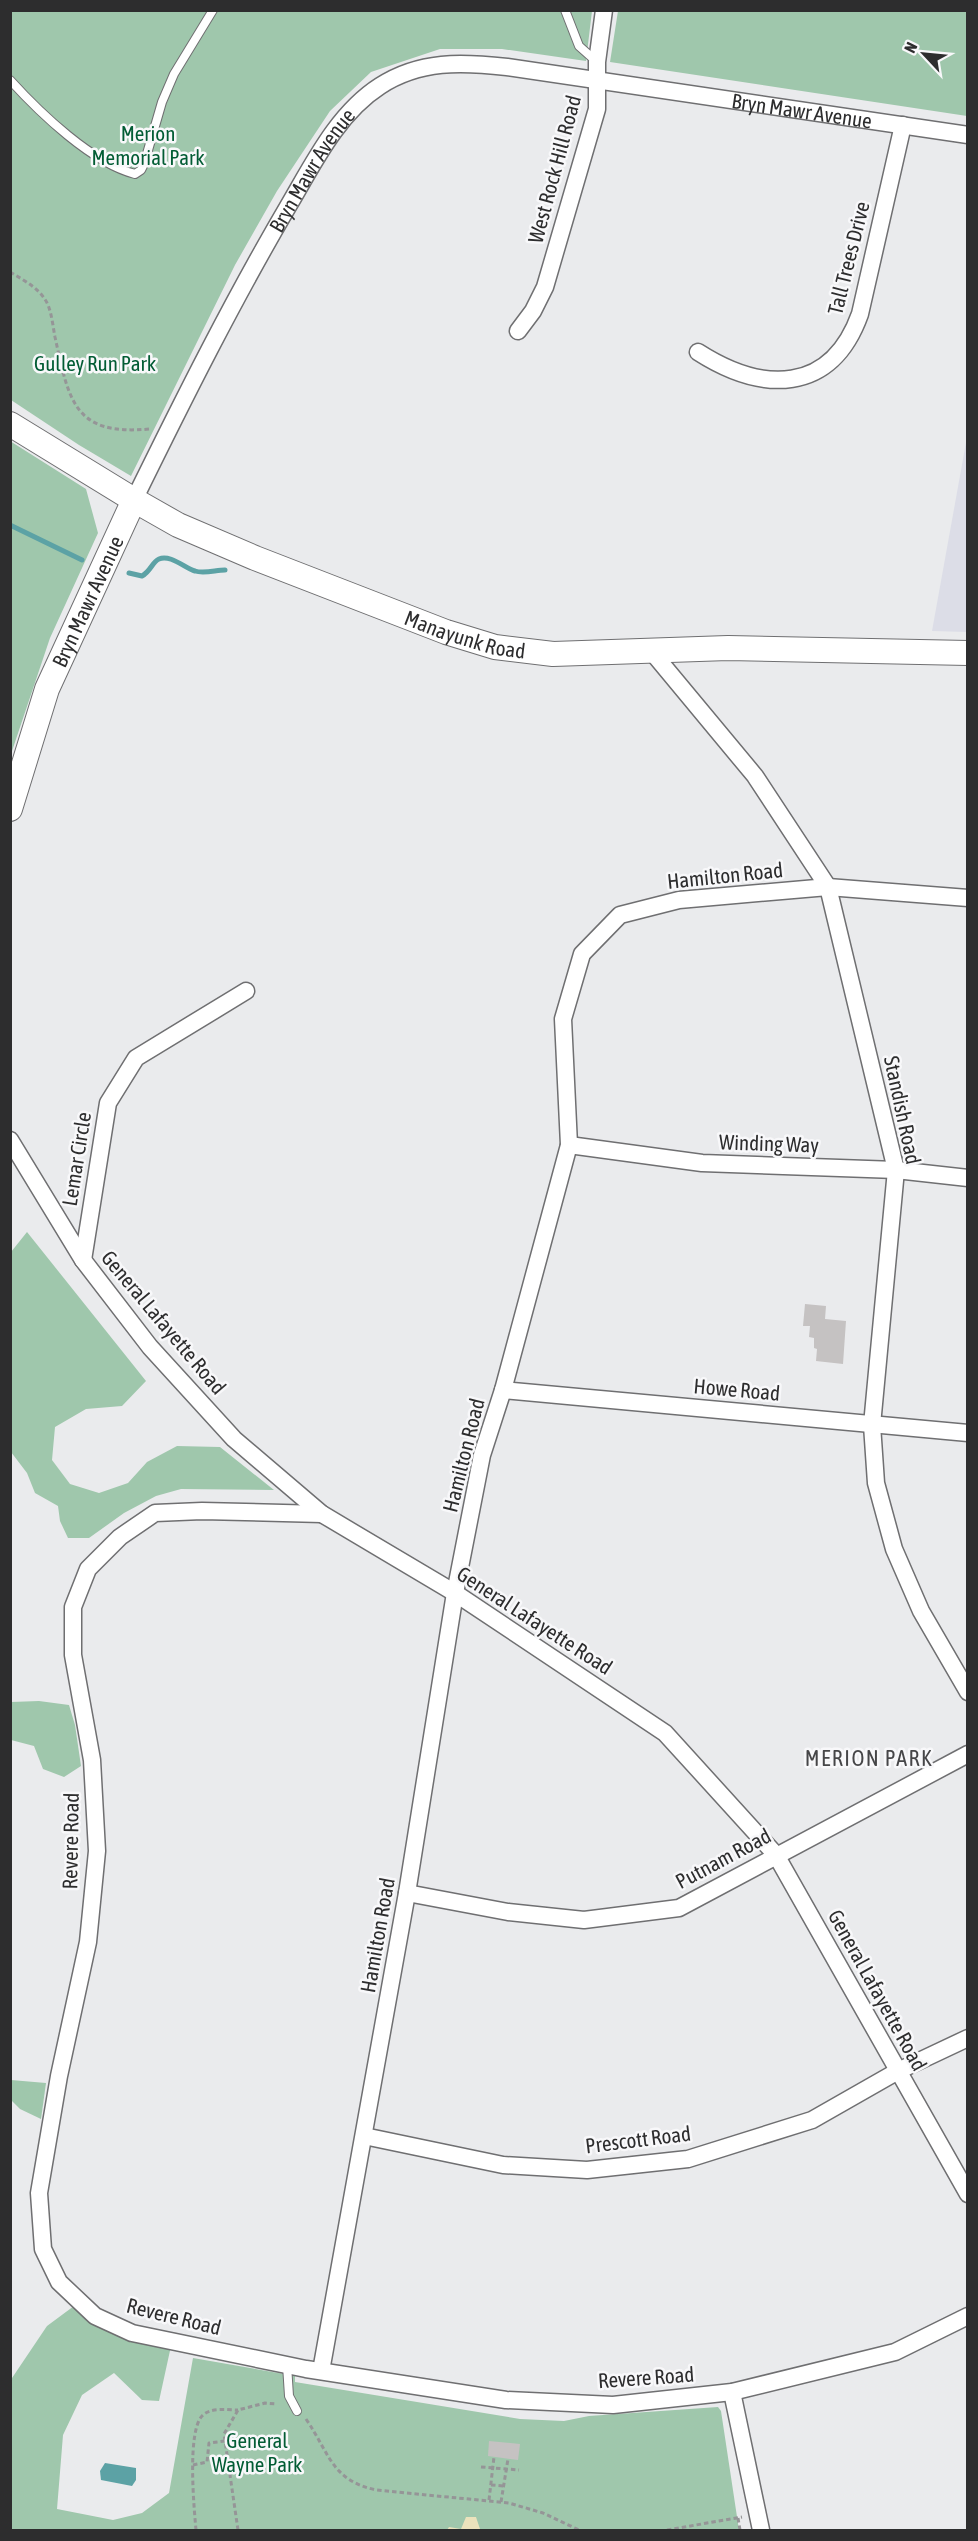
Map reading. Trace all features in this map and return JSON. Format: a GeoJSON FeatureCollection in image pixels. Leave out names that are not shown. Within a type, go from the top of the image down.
{"type":"FeatureCollection","features":[{"type":"Feature","properties":{"kind":"street","name":"West Rock Hill Road"},"geometry":{"type":"LineString","coordinates":[[518,331],[533,311],[545,287],[597,109],[597,62],[604,10]]}},
{"type":"Feature","properties":{"kind":"street","name":"Bryn Mawr Avenue"},"geometry":{"type":"LineString","coordinates":[[10,809],[47,689],[134,500],[208,350],[303,180],[337,128],[365,97],[401,75],[442,63],[507,67],[968,135]]}},
{"type":"Feature","properties":{"kind":"street","name":"Tall Trees Drive"},"geometry":{"type":"LineString","coordinates":[[699,352],[714,362],[750,377],[785,381],[816,371],[831,361],[843,348],[860,314],[903,125]]}},
{"type":"Feature","properties":{"kind":"street","name":"Manayunk Road"},"geometry":{"type":"LineString","coordinates":[[10,424],[178,525],[236,550],[471,640],[522,652],[553,654],[728,648],[968,653]]}},
{"type":"Feature","properties":{"kind":"street","name":"Standish Road"},"geometry":{"type":"LineString","coordinates":[[652,652],[755,776],[828,887],[896,1170],[872,1425],[876,1483],[894,1549],[921,1611],[968,1692]]}},
{"type":"Feature","properties":{"kind":"street","name":"Hamilton Road"},"geometry":{"type":"LineString","coordinates":[[321,2371],[407,1893],[454,1593],[482,1455],[503,1390],[569,1145],[563,1018],[582,954],[620,915],[679,900],[828,887],[968,898]]}},
{"type":"Feature","properties":{"kind":"street","name":"Lemar Circle"},"geometry":{"type":"LineString","coordinates":[[83,1260],[108,1103],[136,1058],[246,991]]}},
{"type":"Feature","properties":{"kind":"street","name":"General Lafayette Road"},"geometry":{"type":"LineString","coordinates":[[10,1140],[83,1260],[150,1347],[234,1439],[322,1514],[454,1593],[665,1733],[776,1855],[968,2194]]}},
{"type":"Feature","properties":{"kind":"street","name":"Winding Way"},"geometry":{"type":"LineString","coordinates":[[569,1145],[702,1163],[896,1170],[968,1178]]}},
{"type":"Feature","properties":{"kind":"street","name":"Howe Road"},"geometry":{"type":"LineString","coordinates":[[503,1390],[968,1433]]}},
{"type":"Feature","properties":{"kind":"street","name":"Revere Road"},"geometry":{"type":"LineString","coordinates":[[322,1514],[202,1511],[155,1513],[120,1537],[88,1569],[73,1607],[73,1655],[92,1760],[97,1851],[87,1942],[59,2076],[39,2193],[43,2249],[59,2282],[95,2316],[132,2333],[286,2365],[506,2400],[613,2405],[732,2392],[895,2352],[968,2316]]}},
{"type":"Feature","properties":{"kind":"street","name":"Putnam Road"},"geometry":{"type":"LineString","coordinates":[[407,1893],[508,1912],[584,1920],[679,1908],[968,1754]]}},
{"type":"Feature","properties":{"kind":"street","name":"Prescott Road"},"geometry":{"type":"LineString","coordinates":[[364,2136],[503,2165],[586,2170],[688,2159],[812,2120],[898,2071],[968,2038]]}},
{"type":"Feature","properties":{"kind":"street"},"geometry":{"type":"LineString","coordinates":[[732,2392],[761,2530]]}},
{"type":"Feature","properties":{"kind":"lane"},"geometry":{"type":"LineString","coordinates":[[10,80],[83,145],[116,166],[135,174],[144,164],[159,110],[170,83],[213,10]]}},
{"type":"Feature","properties":{"kind":"lane"},"geometry":{"type":"LineString","coordinates":[[565,10],[579,46],[597,62]]}},
{"type":"Feature","properties":{"kind":"lane"},"geometry":{"type":"LineString","coordinates":[[286,2365],[289,2397],[297,2410]]}},
{"type":"Feature","properties":{"kind":"path"},"geometry":{"type":"LineString","coordinates":[[10,272],[37,288],[48,306],[67,387],[83,416],[98,426],[125,431],[170,428]]}},
{"type":"Feature","properties":{"kind":"path"},"geometry":{"type":"LineString","coordinates":[[196,2530],[191,2481],[196,2427],[202,2416],[210,2410],[238,2410],[265,2403],[279,2404],[297,2410],[314,2430],[340,2474],[356,2485],[376,2490],[489,2500],[524,2506],[579,2530]]}},
{"type":"Feature","properties":{"kind":"path"},"geometry":{"type":"LineString","coordinates":[[238,2410],[224,2434],[238,2530]]}},
{"type":"Feature","properties":{"kind":"path"},"geometry":{"type":"LineString","coordinates":[[193,2465],[207,2462],[209,2443],[225,2441]]}},
{"type":"Feature","properties":{"kind":"path"},"geometry":{"type":"LineString","coordinates":[[489,2500],[494,2457]]}},
{"type":"Feature","properties":{"kind":"path"},"geometry":{"type":"LineString","coordinates":[[501,2502],[507,2459]]}},
{"type":"Feature","properties":{"kind":"path"},"geometry":{"type":"LineString","coordinates":[[481,2467],[519,2470]]}},
{"type":"Feature","properties":{"kind":"path"},"geometry":{"type":"LineString","coordinates":[[491,2484],[504,2486]]}},
{"type":"Feature","properties":{"kind":"path"},"geometry":{"type":"LineString","coordinates":[[667,2530],[738,2518],[740,2530]]}},
{"type":"Feature","properties":{"kind":"shaded area"},"geometry":{"type":"Polygon","coordinates":[[[967,437],[967,632],[932,631],[967,437]]]}},
{"type":"Feature","properties":{"kind":"green space","name":"Merion Memorial Park"},"geometry":{"type":"Polygon","coordinates":[[[11,11],[592,11],[586,61],[502,49],[440,49],[371,72],[330,111],[277,191],[235,265],[131,476],[11,400],[11,11]]]}},
{"type":"Feature","properties":{"kind":"green space"},"geometry":{"type":"Polygon","coordinates":[[[618,11],[967,11],[967,116],[610,62],[618,11]]]}},
{"type":"Feature","properties":{"kind":"green space"},"geometry":{"type":"Polygon","coordinates":[[[10,441],[86,489],[98,533],[50,638],[11,754],[10,441]]]}},
{"type":"Feature","properties":{"kind":"green space"},"geometry":{"type":"Polygon","coordinates":[[[27,1232],[146,1381],[122,1406],[86,1409],[55,1427],[52,1460],[70,1484],[99,1493],[128,1483],[147,1462],[177,1446],[220,1447],[274,1490],[181,1489],[156,1496],[124,1513],[89,1538],[68,1538],[60,1521],[58,1506],[35,1493],[27,1473],[11,1452],[11,1252],[27,1232]]]}},
{"type":"Feature","properties":{"kind":"green space"},"geometry":{"type":"Polygon","coordinates":[[[39,1701],[69,1705],[75,1725],[81,1766],[64,1777],[43,1769],[34,1746],[11,1740],[11,1702],[39,1701]]]}},
{"type":"Feature","properties":{"kind":"green space"},"geometry":{"type":"Polygon","coordinates":[[[11,2080],[46,2083],[41,2119],[20,2109],[11,2100],[11,2080]]]}},
{"type":"Feature","properties":{"kind":"green space","name":"General Wayne Park"},"geometry":{"type":"Polygon","coordinates":[[[74,2306],[171,2346],[159,2401],[142,2400],[114,2373],[82,2395],[63,2435],[57,2509],[113,2520],[142,2513],[169,2493],[193,2358],[295,2376],[295,2382],[520,2419],[564,2421],[589,2416],[718,2407],[721,2411],[739,2530],[11,2530],[10,2381],[47,2326],[74,2306]]]}},
{"type":"Feature","properties":{"kind":"sand"},"geometry":{"type":"Polygon","coordinates":[[[466,2517],[476,2517],[480,2529],[483,2530],[447,2530],[449,2527],[461,2529],[466,2517]]]}},
{"type":"Feature","properties":{"kind":"water"},"geometry":{"type":"Polygon","coordinates":[[[105,2463],[136,2468],[136,2480],[132,2486],[101,2480],[100,2471],[105,2463]]]}},
{"type":"Feature","properties":{"kind":"building"},"geometry":{"type":"Polygon","coordinates":[[[805,1304],[826,1306],[825,1319],[846,1321],[843,1364],[816,1361],[817,1349],[814,1348],[814,1338],[809,1337],[810,1326],[803,1326],[805,1304]]]}},
{"type":"Feature","properties":{"kind":"building"},"geometry":{"type":"Polygon","coordinates":[[[489,2441],[520,2444],[518,2460],[488,2456],[489,2441]]]}},
{"type":"Feature","properties":{"kind":"waterway"},"geometry":{"type":"LineString","coordinates":[[10,525],[82,560]]}},
{"type":"Feature","properties":{"kind":"waterway"},"geometry":{"type":"LineString","coordinates":[[129,573],[142,576],[157,560],[163,558],[168,558],[199,572],[225,570]]}},
{"type":"Feature","properties":{"kind":"district","name":"MERION PARK"},"geometry":{"type":"Point","coordinates":[869,1758]}},
{"type":"Feature","properties":{"kind":"park label","name":"Gulley Run Park"},"geometry":{"type":"Point","coordinates":[95,363]}}]}
